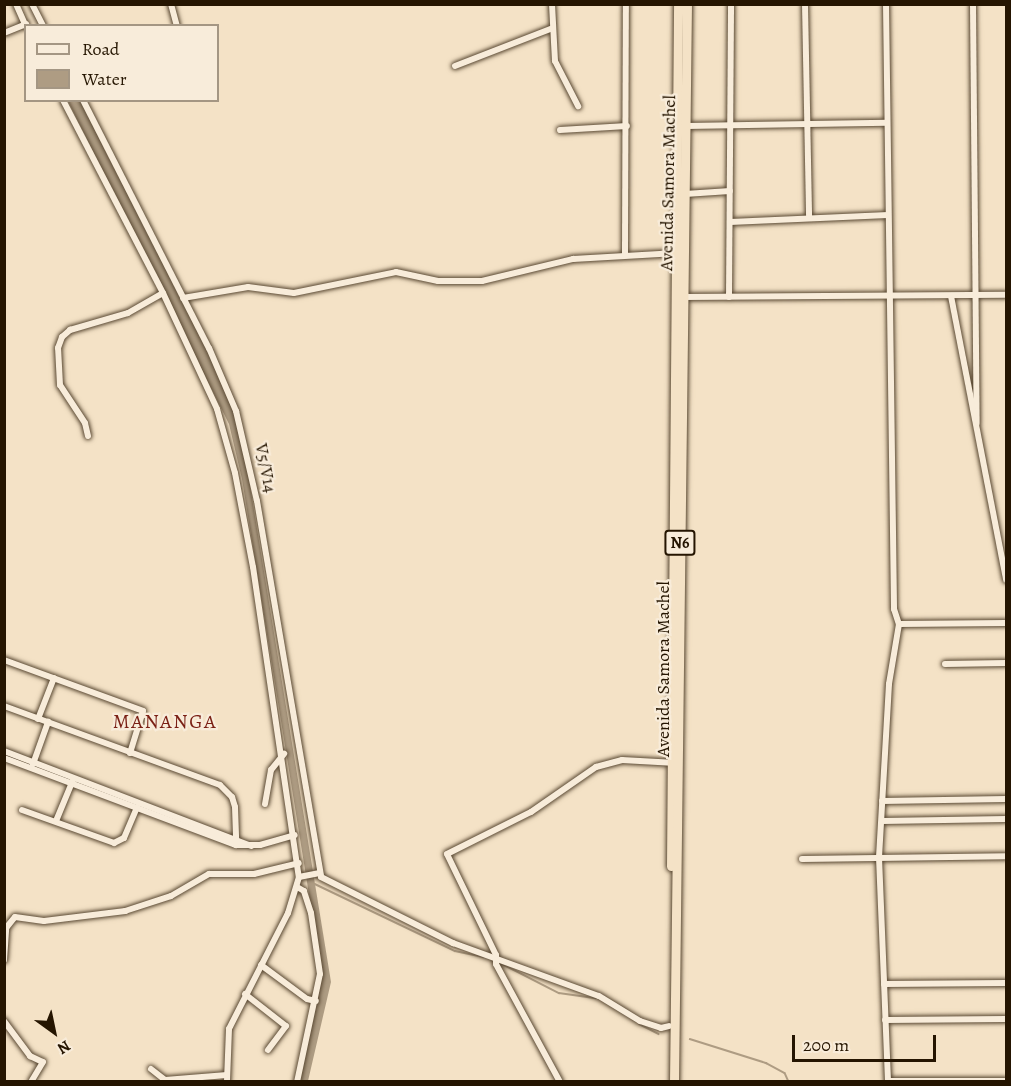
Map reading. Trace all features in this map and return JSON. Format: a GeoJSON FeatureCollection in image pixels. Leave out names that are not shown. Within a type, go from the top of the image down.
{"type":"FeatureCollection","features":[{"type":"Feature","properties":{"kind":"highway","name":"Avenida Samora Machel"},"geometry":{"type":"LineString","coordinates":[[674,1082],[680,253],[678,4]]}},
{"type":"Feature","properties":{"kind":"highway","name":"Avenida Samora Machel"},"geometry":{"type":"LineString","coordinates":[[668,1082],[683,297],[680,253],[685,194],[687,4]]}},
{"type":"Feature","properties":{"kind":"street"},"geometry":{"type":"LineString","coordinates":[[16,4],[26,24]]}},
{"type":"Feature","properties":{"kind":"street"},"geometry":{"type":"LineString","coordinates":[[32,4],[42,24]]}},
{"type":"Feature","properties":{"kind":"street"},"geometry":{"type":"LineString","coordinates":[[171,4],[176,24]]}},
{"type":"Feature","properties":{"kind":"street"},"geometry":{"type":"LineString","coordinates":[[552,4],[555,61],[578,106]]}},
{"type":"Feature","properties":{"kind":"street"},"geometry":{"type":"LineString","coordinates":[[625,254],[626,4]]}},
{"type":"Feature","properties":{"kind":"street"},"geometry":{"type":"LineString","coordinates":[[729,297],[730,4]]}},
{"type":"Feature","properties":{"kind":"street"},"geometry":{"type":"LineString","coordinates":[[804,4],[809,217]]}},
{"type":"Feature","properties":{"kind":"street"},"geometry":{"type":"LineString","coordinates":[[886,4],[894,609],[899,624],[889,684],[879,857],[886,961],[884,984],[888,1081],[1006,1081]]}},
{"type":"Feature","properties":{"kind":"street"},"geometry":{"type":"LineString","coordinates":[[973,4],[978,295],[977,423]]}},
{"type":"Feature","properties":{"kind":"street"},"geometry":{"type":"LineString","coordinates":[[4,33],[24,26]]}},
{"type":"Feature","properties":{"kind":"street"},"geometry":{"type":"LineString","coordinates":[[455,66],[553,28]]}},
{"type":"Feature","properties":{"kind":"street"},"geometry":{"type":"LineString","coordinates":[[64,102],[163,293],[217,409],[231,454],[284,754],[299,863],[297,887],[229,1029],[227,1078],[165,1080],[151,1069]]}},
{"type":"Feature","properties":{"kind":"street","name":"V5/V14"},"geometry":{"type":"LineString","coordinates":[[84,102],[232,401],[246,444],[320,873]]}},
{"type":"Feature","properties":{"kind":"street"},"geometry":{"type":"LineString","coordinates":[[686,126],[806,122],[887,123]]}},
{"type":"Feature","properties":{"kind":"street"},"geometry":{"type":"LineString","coordinates":[[560,130],[627,126]]}},
{"type":"Feature","properties":{"kind":"street"},"geometry":{"type":"LineString","coordinates":[[685,194],[730,191]]}},
{"type":"Feature","properties":{"kind":"street"},"geometry":{"type":"LineString","coordinates":[[730,222],[888,215]]}},
{"type":"Feature","properties":{"kind":"street"},"geometry":{"type":"LineString","coordinates":[[183,298],[248,287],[294,292],[396,272],[438,281],[482,281],[557,262],[625,254],[680,253]]}},
{"type":"Feature","properties":{"kind":"street"},"geometry":{"type":"LineString","coordinates":[[88,436],[85,423],[60,385],[60,342],[70,330],[128,313],[163,293]]}},
{"type":"Feature","properties":{"kind":"street"},"geometry":{"type":"LineString","coordinates":[[683,297],[1006,295]]}},
{"type":"Feature","properties":{"kind":"street"},"geometry":{"type":"LineString","coordinates":[[951,296],[1006,580]]}},
{"type":"Feature","properties":{"kind":"street"},"geometry":{"type":"LineString","coordinates":[[899,624],[1006,622]]}},
{"type":"Feature","properties":{"kind":"street"},"geometry":{"type":"LineString","coordinates":[[4,660],[143,711],[130,753]]}},
{"type":"Feature","properties":{"kind":"street"},"geometry":{"type":"LineString","coordinates":[[945,664],[1006,663]]}},
{"type":"Feature","properties":{"kind":"street"},"geometry":{"type":"LineString","coordinates":[[38,719],[54,678]]}},
{"type":"Feature","properties":{"kind":"street"},"geometry":{"type":"LineString","coordinates":[[4,706],[227,789],[235,807],[236,841]]}},
{"type":"Feature","properties":{"kind":"street"},"geometry":{"type":"LineString","coordinates":[[33,765],[48,722]]}},
{"type":"Feature","properties":{"kind":"street"},"geometry":{"type":"LineString","coordinates":[[4,751],[33,765],[236,841]]}},
{"type":"Feature","properties":{"kind":"street"},"geometry":{"type":"LineString","coordinates":[[265,804],[271,770],[284,754]]}},
{"type":"Feature","properties":{"kind":"street"},"geometry":{"type":"LineString","coordinates":[[4,758],[33,765]]}},
{"type":"Feature","properties":{"kind":"street"},"geometry":{"type":"LineString","coordinates":[[560,1082],[496,960],[447,854],[543,805],[596,767],[622,760],[675,763]]}},
{"type":"Feature","properties":{"kind":"street"},"geometry":{"type":"LineString","coordinates":[[73,780],[137,808],[251,846],[295,835]]}},
{"type":"Feature","properties":{"kind":"street"},"geometry":{"type":"LineString","coordinates":[[56,821],[73,780]]}},
{"type":"Feature","properties":{"kind":"street"},"geometry":{"type":"LineString","coordinates":[[882,801],[1006,800]]}},
{"type":"Feature","properties":{"kind":"street"},"geometry":{"type":"LineString","coordinates":[[22,810],[114,843],[124,838],[137,808]]}},
{"type":"Feature","properties":{"kind":"street"},"geometry":{"type":"LineString","coordinates":[[882,821],[1006,819]]}},
{"type":"Feature","properties":{"kind":"street"},"geometry":{"type":"LineString","coordinates":[[802,859],[1006,856]]}},
{"type":"Feature","properties":{"kind":"street"},"geometry":{"type":"LineString","coordinates":[[4,960],[6,928],[15,917],[45,921],[137,909],[171,896],[209,874],[254,874],[299,863]]}},
{"type":"Feature","properties":{"kind":"street"},"geometry":{"type":"LineString","coordinates":[[299,877],[320,873],[345,890],[453,943],[615,1003],[640,1021],[661,1028],[669,1026]]}},
{"type":"Feature","properties":{"kind":"street"},"geometry":{"type":"LineString","coordinates":[[297,887],[304,891],[320,974],[297,1082]]}},
{"type":"Feature","properties":{"kind":"street"},"geometry":{"type":"LineString","coordinates":[[261,965],[307,999],[316,1001]]}},
{"type":"Feature","properties":{"kind":"street"},"geometry":{"type":"LineString","coordinates":[[884,984],[1006,983]]}},
{"type":"Feature","properties":{"kind":"street"},"geometry":{"type":"LineString","coordinates":[[245,994],[286,1026],[268,1050]]}},
{"type":"Feature","properties":{"kind":"street"},"geometry":{"type":"LineString","coordinates":[[885,1020],[1006,1019]]}},
{"type":"Feature","properties":{"kind":"street"},"geometry":{"type":"LineString","coordinates":[[4,1021],[30,1056],[43,1062],[31,1082]]}},
{"type":"Feature","properties":{"kind":"water"},"geometry":{"type":"Polygon","coordinates":[[[68,102],[81,102],[207,350],[233,407],[244,449],[331,982],[308,1081],[299,1081],[322,975],[242,479],[229,424],[68,102]]]}},
{"type":"Feature","properties":{"kind":"waterway"},"geometry":{"type":"LineString","coordinates":[[315,884],[455,951],[483,957]]}},
{"type":"Feature","properties":{"kind":"waterway"},"geometry":{"type":"LineString","coordinates":[[504,965],[559,993],[596,998]]}},
{"type":"Feature","properties":{"kind":"waterway"},"geometry":{"type":"LineString","coordinates":[[639,1024],[659,1034]]}},
{"type":"Feature","properties":{"kind":"waterway"},"geometry":{"type":"LineString","coordinates":[[690,1039],[766,1063],[785,1073],[789,1082]]}},
{"type":"Feature","properties":{"kind":"district","name":"MANANGA"},"geometry":{"type":"Point","coordinates":[165,721]}}]}
